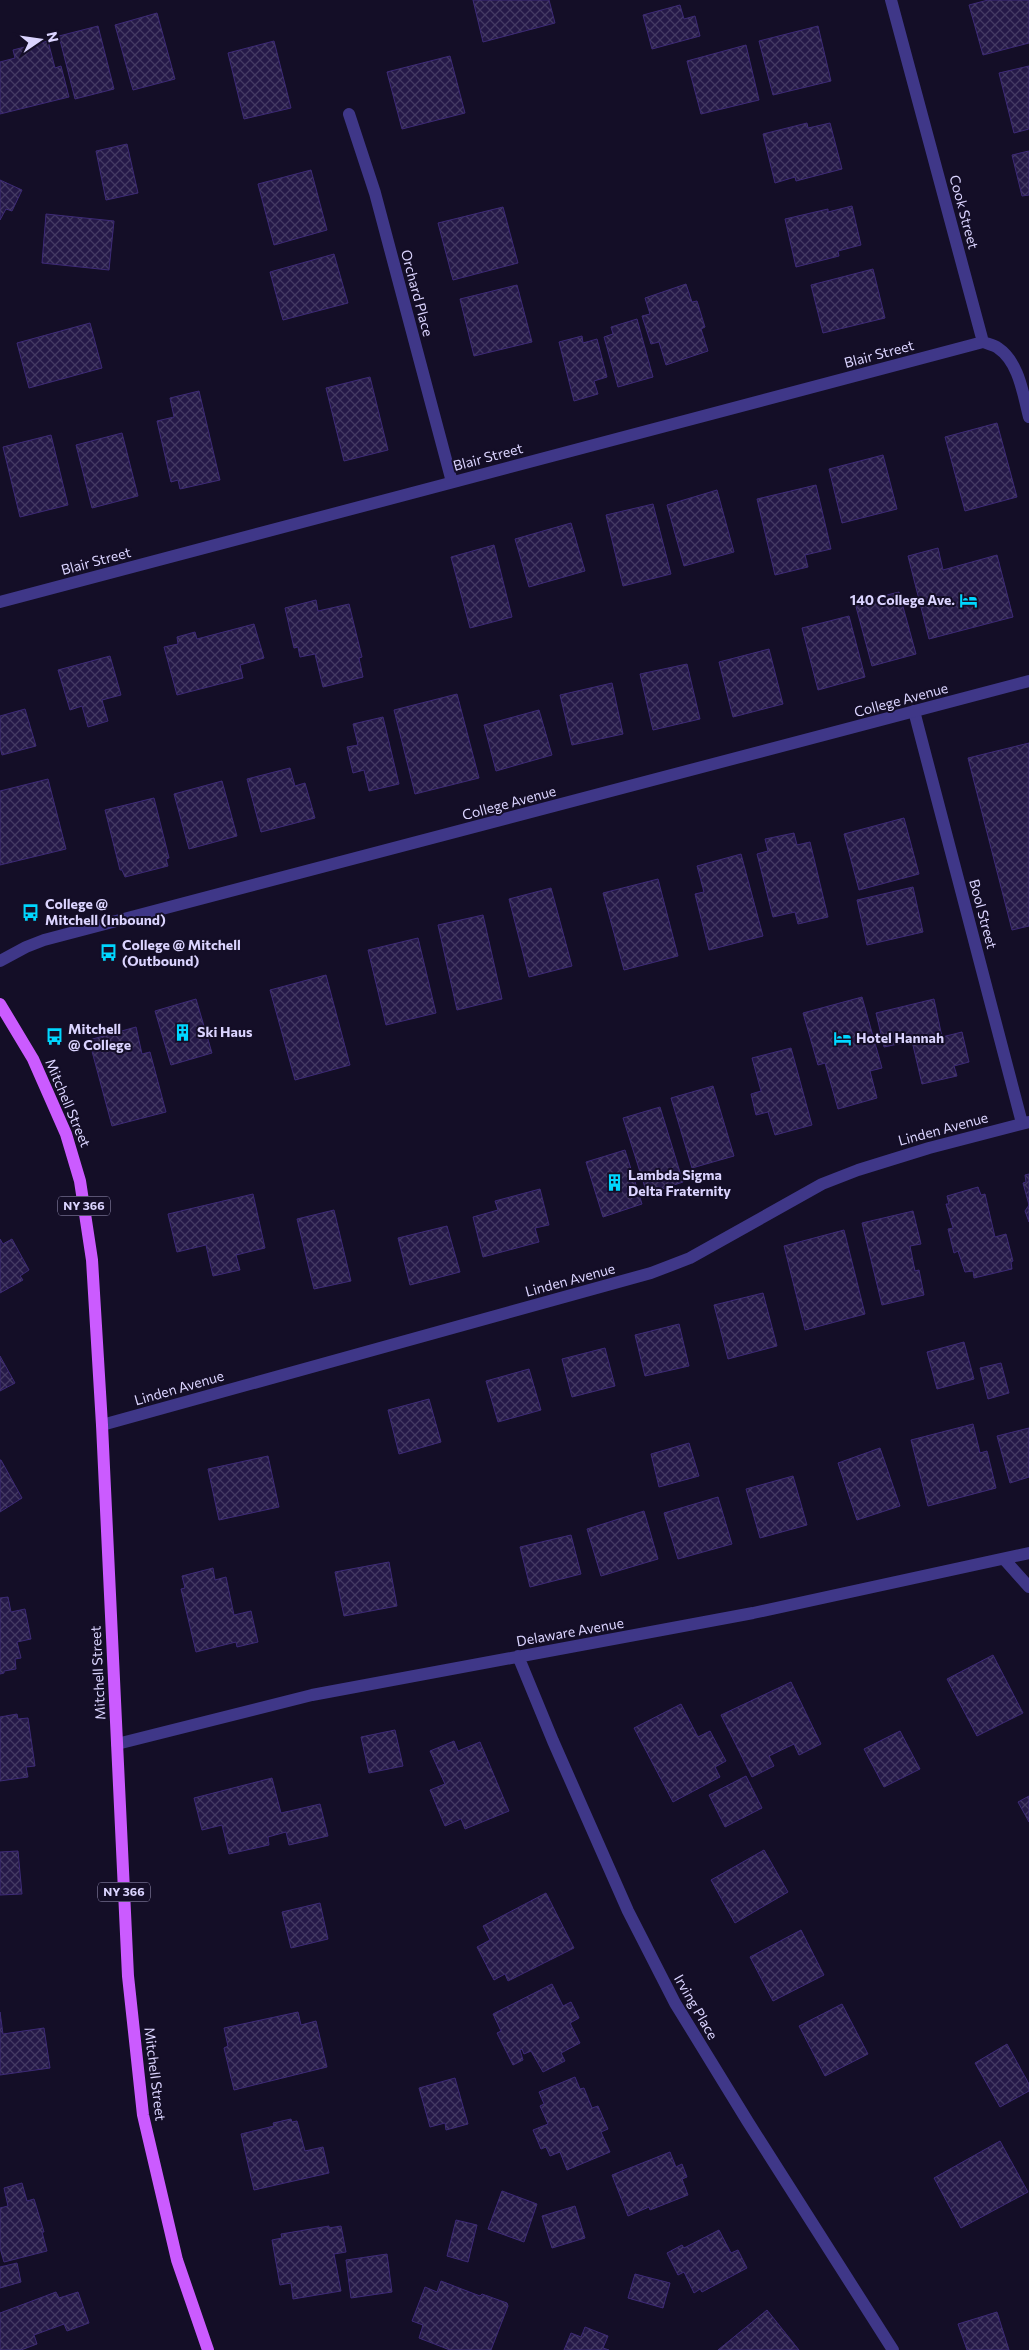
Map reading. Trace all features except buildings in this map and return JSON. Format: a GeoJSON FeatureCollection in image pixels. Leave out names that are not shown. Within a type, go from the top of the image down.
{"type":"FeatureCollection","features":[{"type":"Feature","properties":{"kind":"main road","name":"Mitchell Street"},"geometry":{"type":"LineString","coordinates":[[0,1004],[33,1060],[51,1096],[74,1157],[92,1260],[102,1425],[128,1976],[143,2116],[177,2260],[208,2350]]}},
{"type":"Feature","properties":{"kind":"street","name":"Cook Street"},"geometry":{"type":"LineString","coordinates":[[891,0],[983,342]]}},
{"type":"Feature","properties":{"kind":"street","name":"Orchard Place"},"geometry":{"type":"LineString","coordinates":[[349,114],[375,193],[452,482]]}},
{"type":"Feature","properties":{"kind":"street"},"geometry":{"type":"LineString","coordinates":[[983,342],[998,348],[1010,359],[1018,376],[1029,416]]}},
{"type":"Feature","properties":{"kind":"street","name":"Blair Street"},"geometry":{"type":"LineString","coordinates":[[0,602],[983,342]]}},
{"type":"Feature","properties":{"kind":"street","name":"College Avenue"},"geometry":{"type":"LineString","coordinates":[[0,961],[44,940],[1029,681]]}},
{"type":"Feature","properties":{"kind":"street","name":"Bool Street"},"geometry":{"type":"LineString","coordinates":[[914,712],[1026,1122]]}},
{"type":"Feature","properties":{"kind":"street","name":"Linden Avenue"},"geometry":{"type":"LineString","coordinates":[[102,1425],[651,1273],[690,1258],[822,1184],[858,1170],[929,1148],[1026,1122]]}},
{"type":"Feature","properties":{"kind":"street","name":"Delaware Avenue"},"geometry":{"type":"LineString","coordinates":[[117,1744],[312,1695],[753,1613],[1029,1553]]}},
{"type":"Feature","properties":{"kind":"street"},"geometry":{"type":"LineString","coordinates":[[1004,1559],[1029,1587]]}},
{"type":"Feature","properties":{"kind":"street","name":"Irving Place"},"geometry":{"type":"LineString","coordinates":[[518,1656],[553,1741],[628,1911],[675,2002],[753,2131],[893,2350]]}},
{"type":"Feature","properties":{"kind":"place","name":"140 College Ave."},"geometry":{"type":"Point","coordinates":[969,600]}},
{"type":"Feature","properties":{"kind":"place","name":"College @ Mitchell (Inbound)"},"geometry":{"type":"Point","coordinates":[31,912]}},
{"type":"Feature","properties":{"kind":"place","name":"College @ Mitchell (Outbound)"},"geometry":{"type":"Point","coordinates":[108,953]}},
{"type":"Feature","properties":{"kind":"place","name":"Ski Haus"},"geometry":{"type":"Point","coordinates":[183,1032]}},
{"type":"Feature","properties":{"kind":"place","name":"Mitchell @ College"},"geometry":{"type":"Point","coordinates":[54,1037]}},
{"type":"Feature","properties":{"kind":"place","name":"Hotel Hannah"},"geometry":{"type":"Point","coordinates":[842,1038]}},
{"type":"Feature","properties":{"kind":"place","name":"Lambda Sigma Delta Fraternity"},"geometry":{"type":"Point","coordinates":[614,1183]}}]}
